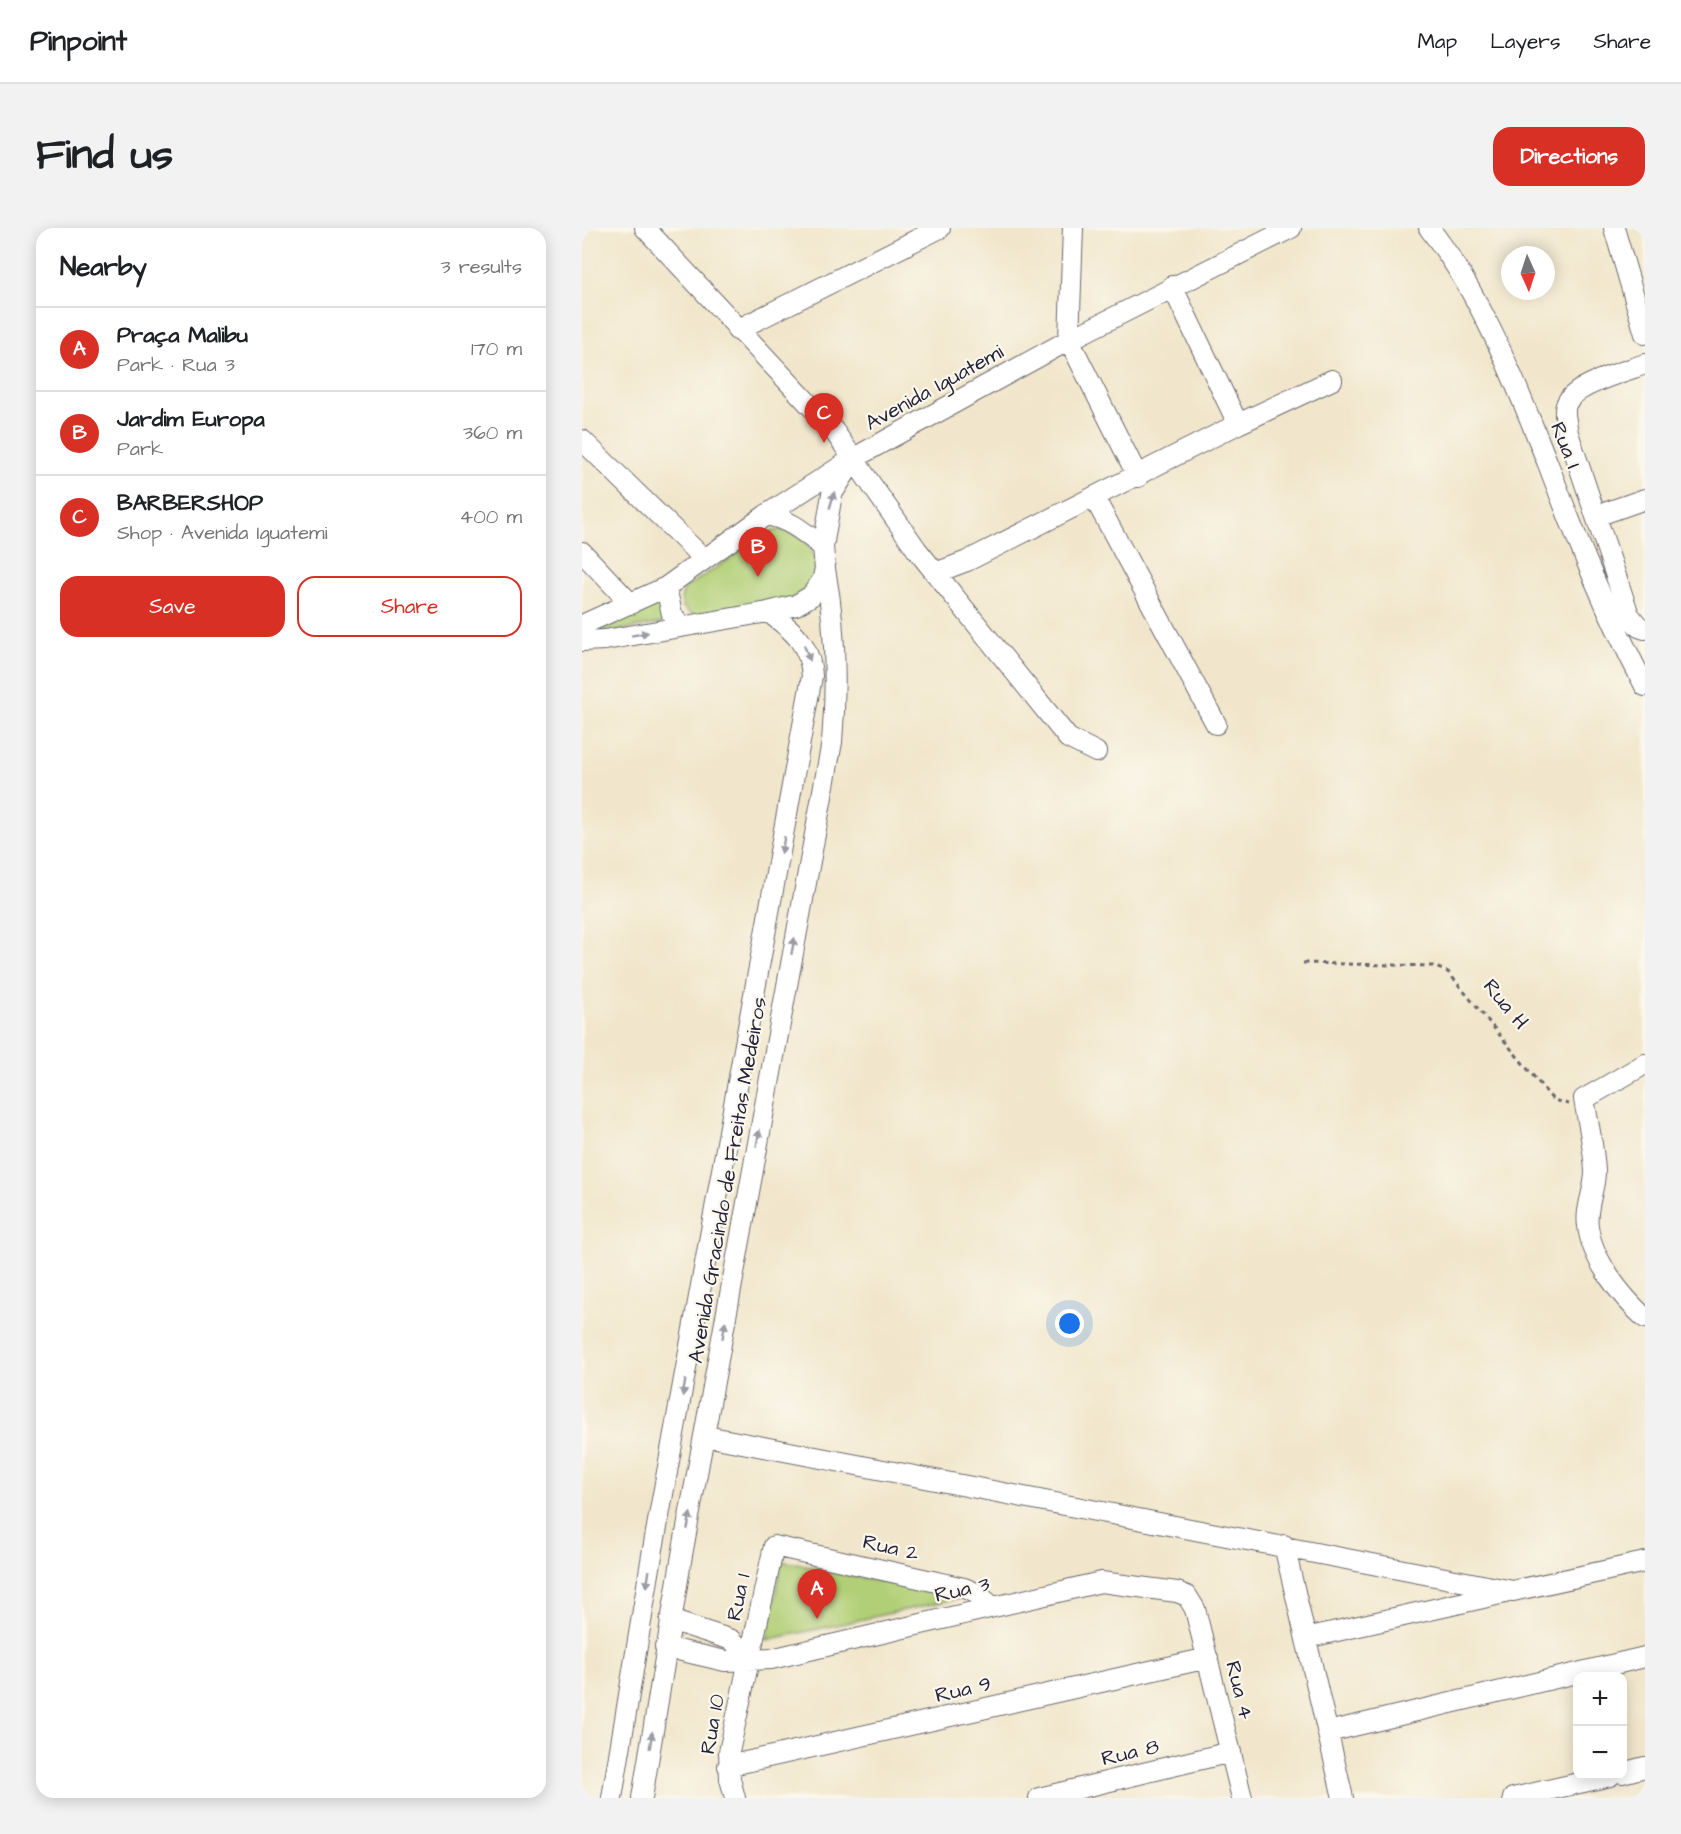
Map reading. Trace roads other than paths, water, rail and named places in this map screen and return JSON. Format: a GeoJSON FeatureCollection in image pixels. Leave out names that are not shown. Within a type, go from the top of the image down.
{"type":"FeatureCollection","features":[{"type":"Feature","properties":{"kind":"street"},"geometry":{"type":"LineString","coordinates":[[645,228],[737,330],[834,431],[935,573],[1068,738],[1096,752]]}},
{"type":"Feature","properties":{"kind":"street"},"geometry":{"type":"LineString","coordinates":[[737,330],[940,228]]}},
{"type":"Feature","properties":{"kind":"street"},"geometry":{"type":"LineString","coordinates":[[1073,228],[1069,340],[1138,477]]}},
{"type":"Feature","properties":{"kind":"street","name":"Avenida Iguatemi"},"geometry":{"type":"LineString","coordinates":[[582,625],[666,587],[766,515],[854,459],[1069,340],[1172,286],[1291,228]]}},
{"type":"Feature","properties":{"kind":"street","name":"Rua I"},"geometry":{"type":"LineString","coordinates":[[1429,228],[1454,265],[1496,343],[1523,403],[1590,570],[1645,686]]}},
{"type":"Feature","properties":{"kind":"street"},"geometry":{"type":"LineString","coordinates":[[1614,228],[1645,334]]}},
{"type":"Feature","properties":{"kind":"street"},"geometry":{"type":"LineString","coordinates":[[1172,286],[1238,424]]}},
{"type":"Feature","properties":{"kind":"street"},"geometry":{"type":"LineString","coordinates":[[1645,364],[1583,388],[1571,395],[1564,411],[1568,433],[1629,615],[1638,627],[1645,629]]}},
{"type":"Feature","properties":{"kind":"street"},"geometry":{"type":"LineString","coordinates":[[935,573],[967,561],[1095,499],[1238,424],[1332,380]]}},
{"type":"Feature","properties":{"kind":"street"},"geometry":{"type":"LineString","coordinates":[[582,440],[704,559]]}},
{"type":"Feature","properties":{"kind":"street","name":"Avenida Gracindo de Freitas Medeiros"},"geometry":{"type":"LineString","coordinates":[[642,1798],[665,1647],[706,1436],[832,742],[835,657],[831,602],[823,547],[832,494],[854,459]]}},
{"type":"Feature","properties":{"kind":"street"},"geometry":{"type":"LineString","coordinates":[[1095,499],[1216,724]]}},
{"type":"Feature","properties":{"kind":"street"},"geometry":{"type":"LineString","coordinates":[[1596,516],[1645,499]]}},
{"type":"Feature","properties":{"kind":"street"},"geometry":{"type":"LineString","coordinates":[[766,515],[781,517],[792,523],[823,547]]}},
{"type":"Feature","properties":{"kind":"street"},"geometry":{"type":"LineString","coordinates":[[582,552],[631,604]]}},
{"type":"Feature","properties":{"kind":"street"},"geometry":{"type":"LineString","coordinates":[[582,641],[681,627],[796,605],[811,596],[822,581],[825,569]]}},
{"type":"Feature","properties":{"kind":"street"},"geometry":{"type":"LineString","coordinates":[[666,587],[672,614],[681,627]]}},
{"type":"Feature","properties":{"kind":"street","name":"Avenida Gracindo de Freitas Medeiros"},"geometry":{"type":"LineString","coordinates":[[612,1798],[653,1549],[812,676],[809,654],[798,635],[768,612]]}},
{"type":"Feature","properties":{"kind":"street"},"geometry":{"type":"LineString","coordinates":[[1645,1064],[1584,1099],[1594,1171],[1588,1215],[1590,1236],[1596,1251],[1619,1289],[1645,1318]]}},
{"type":"Feature","properties":{"kind":"street"},"geometry":{"type":"LineString","coordinates":[[706,1436],[1284,1545],[1513,1591]]}},
{"type":"Feature","properties":{"kind":"street"},"geometry":{"type":"LineString","coordinates":[[1284,1545],[1343,1798]]}},
{"type":"Feature","properties":{"kind":"street","name":"Rua 2"},"geometry":{"type":"LineString","coordinates":[[774,1546],[964,1588],[976,1593],[993,1606]]}},
{"type":"Feature","properties":{"kind":"street","name":"Rua 1"},"geometry":{"type":"LineString","coordinates":[[749,1658],[774,1546]]}},
{"type":"Feature","properties":{"kind":"street"},"geometry":{"type":"LineString","coordinates":[[1306,1638],[1645,1562]]}},
{"type":"Feature","properties":{"kind":"street","name":"Rua 3"},"geometry":{"type":"LineString","coordinates":[[665,1647],[725,1661],[749,1658],[771,1659],[1106,1581],[1177,1592],[1187,1596]]}},
{"type":"Feature","properties":{"kind":"street","name":"Rua 4"},"geometry":{"type":"LineString","coordinates":[[1187,1596],[1194,1604],[1242,1798]]}},
{"type":"Feature","properties":{"kind":"street"},"geometry":{"type":"LineString","coordinates":[[670,1620],[732,1640],[749,1658]]}},
{"type":"Feature","properties":{"kind":"street"},"geometry":{"type":"LineString","coordinates":[[1328,1732],[1645,1657]]}},
{"type":"Feature","properties":{"kind":"street","name":"Rua 10"},"geometry":{"type":"LineString","coordinates":[[735,1798],[728,1766],[730,1746],[749,1658]]}},
{"type":"Feature","properties":{"kind":"street","name":"Rua 9"},"geometry":{"type":"LineString","coordinates":[[728,1766],[1208,1658]]}},
{"type":"Feature","properties":{"kind":"street","name":"Rua 8"},"geometry":{"type":"LineString","coordinates":[[1039,1798],[1232,1752]]}},
{"type":"Feature","properties":{"kind":"street"},"geometry":{"type":"LineString","coordinates":[[1627,1772],[1645,1767]]}},
{"type":"Feature","properties":{"kind":"street"},"geometry":{"type":"LineString","coordinates":[[1513,1798],[1592,1780]]}},
{"type":"Feature","properties":{"kind":"place","name":"BARBERSHOP"},"geometry":{"type":"Point","coordinates":[824,443]}},
{"type":"Feature","properties":{"kind":"place","name":"Jardim Europa"},"geometry":{"type":"Point","coordinates":[758,577]}},
{"type":"Feature","properties":{"kind":"place","name":"Praça Malibu"},"geometry":{"type":"Point","coordinates":[817,1619]}}]}
